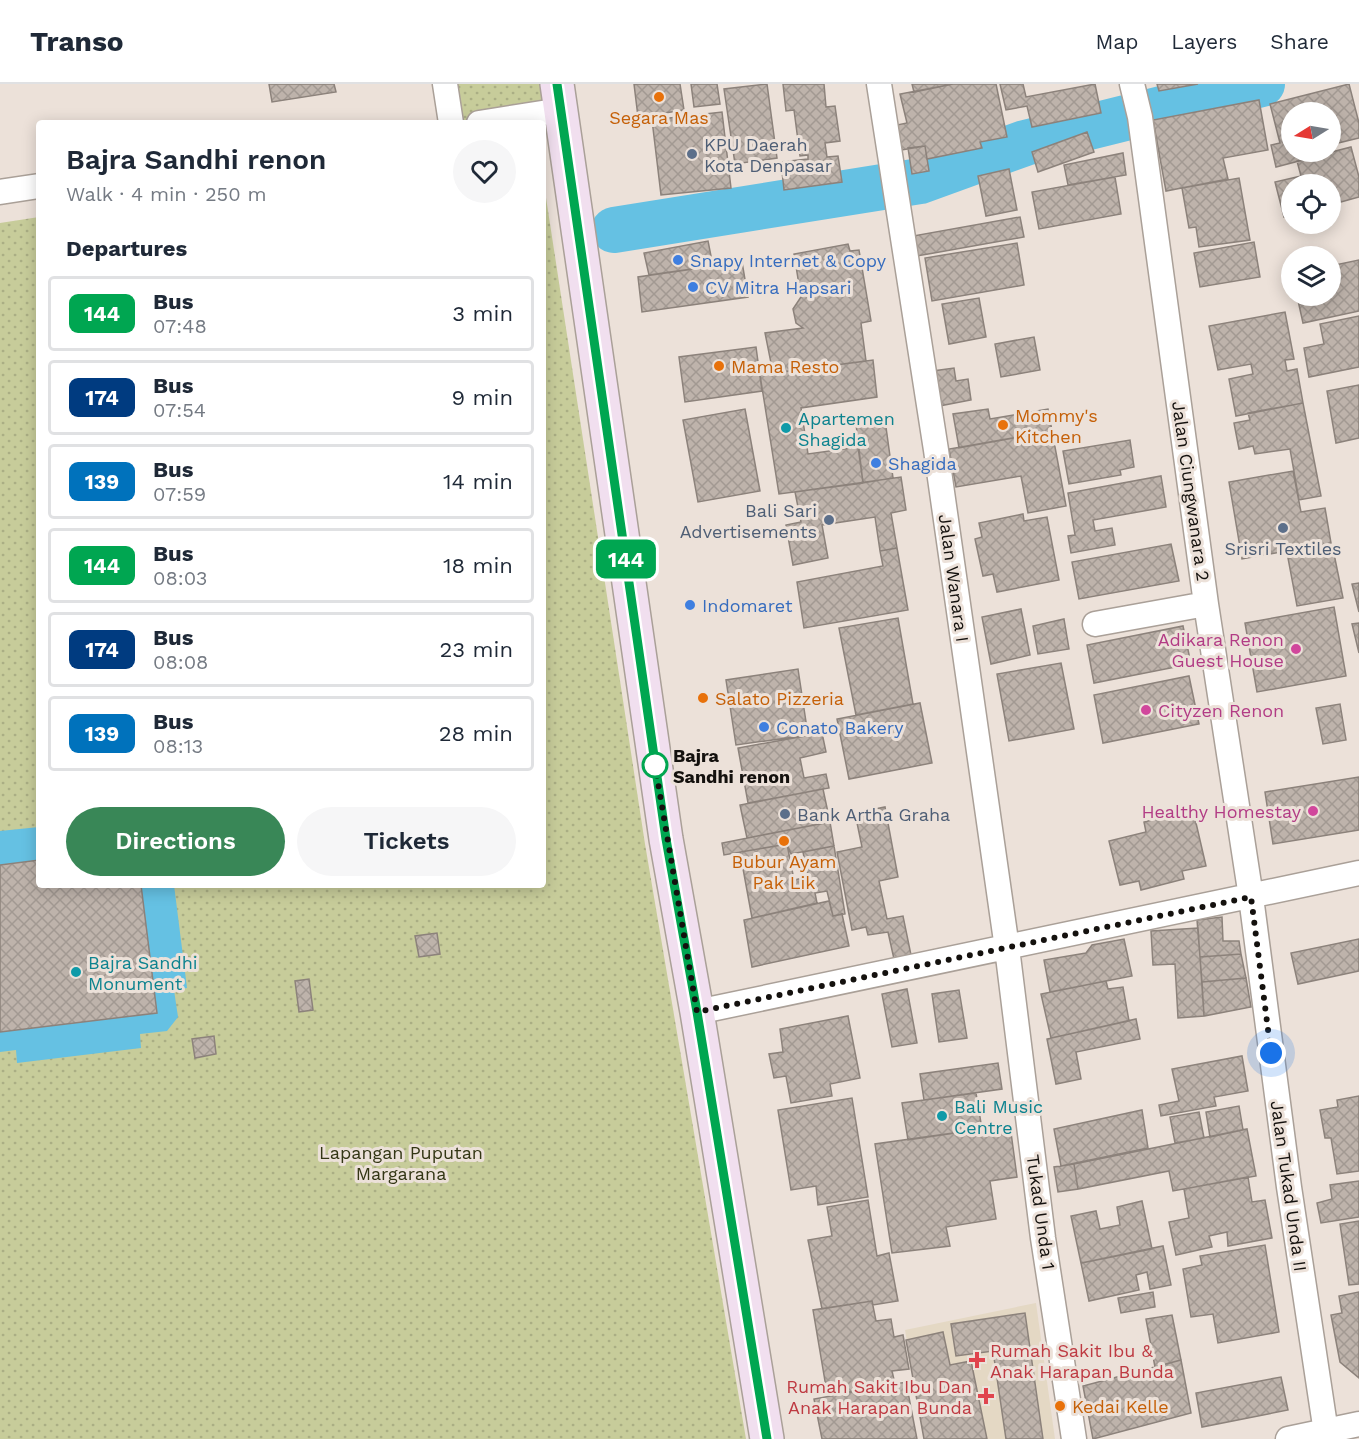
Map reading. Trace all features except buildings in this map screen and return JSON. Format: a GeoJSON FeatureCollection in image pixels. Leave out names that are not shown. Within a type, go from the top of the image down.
{"type":"FeatureCollection","features":[{"type":"Feature","properties":{"kind":"main road"},"geometry":{"type":"LineString","coordinates":[[559,97],[666,839],[697,1012],[767,1439]]}},
{"type":"Feature","properties":{"kind":"street"},"geometry":{"type":"LineString","coordinates":[[446,84],[451,120]]}},
{"type":"Feature","properties":{"kind":"street","name":"Jalan Wanara I"},"geometry":{"type":"LineString","coordinates":[[879,84],[938,462],[1008,948]]}},
{"type":"Feature","properties":{"kind":"street","name":"Jalan Ciungwanara 2"},"geometry":{"type":"LineString","coordinates":[[1133,86],[1140,117],[1206,604],[1251,897]]}},
{"type":"Feature","properties":{"kind":"street"},"geometry":{"type":"LineString","coordinates":[[488,120],[559,97]]}},
{"type":"Feature","properties":{"kind":"street"},"geometry":{"type":"LineString","coordinates":[[0,192],[36,186]]}},
{"type":"Feature","properties":{"kind":"street"},"geometry":{"type":"LineString","coordinates":[[1095,624],[1206,604]]}},
{"type":"Feature","properties":{"kind":"street"},"geometry":{"type":"LineString","coordinates":[[697,1012],[1359,873]]}},
{"type":"Feature","properties":{"kind":"street","name":"Jalan Tukad Unda II"},"geometry":{"type":"LineString","coordinates":[[1251,897],[1289,1187],[1327,1435]]}},
{"type":"Feature","properties":{"kind":"street","name":"Tukad Unda 1"},"geometry":{"type":"LineString","coordinates":[[1008,948],[1043,1238],[1074,1439]]}},
{"type":"Feature","properties":{"kind":"street"},"geometry":{"type":"LineString","coordinates":[[1288,1439],[1327,1435],[1359,1424]]}},
{"type":"Feature","properties":{"kind":"shaded area","name":"Rumah Sakit Ibu & Anak Harapan Bunda"},"geometry":{"type":"Polygon","coordinates":[[[1036,1303],[1055,1439],[924,1439],[905,1330],[1036,1303]]]}},
{"type":"Feature","properties":{"kind":"green space"},"geometry":{"type":"Polygon","coordinates":[[[447,84],[549,84],[552,110],[487,120],[453,120],[447,84]]]}},
{"type":"Feature","properties":{"kind":"green space","name":"Lapangan Puputan Margarana"},"geometry":{"type":"Polygon","coordinates":[[[546,198],[645,844],[746,1439],[0,1439],[0,223],[36,217],[36,888],[546,888],[546,198]]]}},
{"type":"Feature","properties":{"kind":"water"},"geometry":{"type":"Polygon","coordinates":[[[36,827],[36,860],[0,865],[0,831],[36,827]]]}},
{"type":"Feature","properties":{"kind":"water"},"geometry":{"type":"Polygon","coordinates":[[[141,888],[174,888],[187,988],[174,990],[178,1017],[167,1031],[140,1034],[141,1048],[17,1063],[16,1050],[0,1052],[0,1032],[157,1013],[141,888]]]}},
{"type":"Feature","properties":{"kind":"waterway"},"geometry":{"type":"LineString","coordinates":[[614,230],[920,181],[1025,143],[1262,84]]}},
{"type":"Feature","properties":{"kind":"bus line","name":"144"},"geometry":{"type":"LineString","coordinates":[[557,84],[666,839],[697,1012],[767,1439]]}},
{"type":"Feature","properties":{"kind":"place","name":"Segara Mas"},"geometry":{"type":"Point","coordinates":[659,97]}},
{"type":"Feature","properties":{"kind":"place","name":"KPU Daerah Kota Denpasar"},"geometry":{"type":"Point","coordinates":[692,154]}},
{"type":"Feature","properties":{"kind":"place","name":"Snapy Internet & Copy"},"geometry":{"type":"Point","coordinates":[678,260]}},
{"type":"Feature","properties":{"kind":"place","name":"CV Mitra Hapsari"},"geometry":{"type":"Point","coordinates":[693,287]}},
{"type":"Feature","properties":{"kind":"place","name":"Mama Resto"},"geometry":{"type":"Point","coordinates":[719,366]}},
{"type":"Feature","properties":{"kind":"place","name":"Mommy's Kitchen"},"geometry":{"type":"Point","coordinates":[1003,425]}},
{"type":"Feature","properties":{"kind":"place","name":"Apartemen Shagida"},"geometry":{"type":"Point","coordinates":[786,428]}},
{"type":"Feature","properties":{"kind":"place","name":"Shagida"},"geometry":{"type":"Point","coordinates":[876,463]}},
{"type":"Feature","properties":{"kind":"place","name":"Bali Sari Advertisements"},"geometry":{"type":"Point","coordinates":[829,520]}},
{"type":"Feature","properties":{"kind":"place","name":"Srisri Textiles"},"geometry":{"type":"Point","coordinates":[1283,528]}},
{"type":"Feature","properties":{"kind":"place","name":"Indomaret"},"geometry":{"type":"Point","coordinates":[690,605]}},
{"type":"Feature","properties":{"kind":"place","name":"Adikara Renon Guest House"},"geometry":{"type":"Point","coordinates":[1296,649]}},
{"type":"Feature","properties":{"kind":"place","name":"Salato Pizzeria"},"geometry":{"type":"Point","coordinates":[703,698]}},
{"type":"Feature","properties":{"kind":"place","name":"Cityzen Renon"},"geometry":{"type":"Point","coordinates":[1146,710]}},
{"type":"Feature","properties":{"kind":"place","name":"Conato Bakery"},"geometry":{"type":"Point","coordinates":[764,727]}},
{"type":"Feature","properties":{"kind":"place","name":"Bajra Sandhi renon"},"geometry":{"type":"Point","coordinates":[655,765]}},
{"type":"Feature","properties":{"kind":"place","name":"Healthy Homestay"},"geometry":{"type":"Point","coordinates":[1313,811]}},
{"type":"Feature","properties":{"kind":"place","name":"Bank Artha Graha"},"geometry":{"type":"Point","coordinates":[785,814]}},
{"type":"Feature","properties":{"kind":"place","name":"Bubur Ayam Pak Lik"},"geometry":{"type":"Point","coordinates":[784,841]}},
{"type":"Feature","properties":{"kind":"place","name":"Bajra Sandhi Monument"},"geometry":{"type":"Point","coordinates":[76,972]}},
{"type":"Feature","properties":{"kind":"place","name":"Bali Music Centre"},"geometry":{"type":"Point","coordinates":[942,1116]}},
{"type":"Feature","properties":{"kind":"place","name":"Rumah Sakit Ibu & Anak Harapan Bunda"},"geometry":{"type":"Point","coordinates":[977,1360]}},
{"type":"Feature","properties":{"kind":"place","name":"Rumah Sakit Ibu Dan Anak Harapan Bunda"},"geometry":{"type":"Point","coordinates":[986,1396]}},
{"type":"Feature","properties":{"kind":"place","name":"Kedai Kelle"},"geometry":{"type":"Point","coordinates":[1060,1406]}},
{"type":"Feature","properties":{"kind":"route"},"geometry":{"type":"LineString","coordinates":[[655,765],[697,1012],[1251,897],[1271,1053]]}}]}
